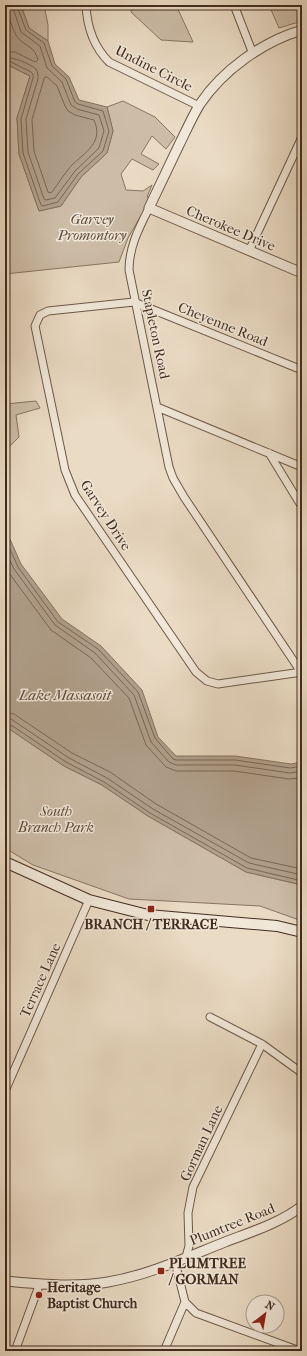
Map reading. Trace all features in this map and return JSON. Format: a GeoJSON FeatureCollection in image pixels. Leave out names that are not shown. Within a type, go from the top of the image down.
{"type":"FeatureCollection","features":[{"type":"Feature","properties":{"kind":"main road"},"geometry":{"type":"LineString","coordinates":[[6,865],[89,900],[148,915],[277,926],[302,932]]}},
{"type":"Feature","properties":{"kind":"street","name":"Undine Circle"},"geometry":{"type":"LineString","coordinates":[[86,5],[88,24],[94,40],[102,54],[109,62],[199,106]]}},
{"type":"Feature","properties":{"kind":"street"},"geometry":{"type":"LineString","coordinates":[[234,5],[253,54]]}},
{"type":"Feature","properties":{"kind":"street","name":"Stapleton Road"},"geometry":{"type":"LineString","coordinates":[[301,672],[173,478],[168,462],[128,270],[129,256],[135,239],[199,106],[221,79],[236,66],[253,54],[302,30]]}},
{"type":"Feature","properties":{"kind":"street"},"geometry":{"type":"LineString","coordinates":[[249,251],[302,137]]}},
{"type":"Feature","properties":{"kind":"street","name":"Cherokee Drive"},"geometry":{"type":"LineString","coordinates":[[149,208],[302,273]]}},
{"type":"Feature","properties":{"kind":"street","name":"Cheyenne Road"},"geometry":{"type":"LineString","coordinates":[[134,302],[302,370]]}},
{"type":"Feature","properties":{"kind":"street","name":"Garvey Drive"},"geometry":{"type":"LineString","coordinates":[[134,302],[48,311],[40,315],[36,324],[36,332],[63,462],[71,487],[186,659],[202,677],[212,683],[218,684],[301,672]]}},
{"type":"Feature","properties":{"kind":"street"},"geometry":{"type":"LineString","coordinates":[[157,406],[302,467]]}},
{"type":"Feature","properties":{"kind":"street"},"geometry":{"type":"LineString","coordinates":[[269,453],[302,507]]}},
{"type":"Feature","properties":{"kind":"street","name":"Terrace Lane"},"geometry":{"type":"LineString","coordinates":[[5,1091],[89,900]]}},
{"type":"Feature","properties":{"kind":"street"},"geometry":{"type":"LineString","coordinates":[[210,1017],[262,1044],[302,1073]]}},
{"type":"Feature","properties":{"kind":"street","name":"Gorman Lane"},"geometry":{"type":"LineString","coordinates":[[186,1258],[189,1246],[188,1213],[193,1187],[262,1044]]}},
{"type":"Feature","properties":{"kind":"street","name":"Plumtree Road"},"geometry":{"type":"LineString","coordinates":[[5,1281],[81,1284],[108,1282],[141,1274],[186,1258],[271,1224],[302,1206]]}},
{"type":"Feature","properties":{"kind":"street"},"geometry":{"type":"LineString","coordinates":[[175,1262],[185,1302],[196,1313],[300,1351]]}},
{"type":"Feature","properties":{"kind":"street"},"geometry":{"type":"LineString","coordinates":[[16,1351],[40,1283]]}},
{"type":"Feature","properties":{"kind":"street"},"geometry":{"type":"LineString","coordinates":[[164,1351],[185,1302]]}},
{"type":"Feature","properties":{"kind":"green space"},"geometry":{"type":"Polygon","coordinates":[[[23,5],[44,5],[48,25],[48,41],[29,28],[22,8],[23,5]]]}},
{"type":"Feature","properties":{"kind":"green space"},"geometry":{"type":"Polygon","coordinates":[[[133,5],[176,5],[193,42],[161,40],[131,12],[133,5]]]}},
{"type":"Feature","properties":{"kind":"green space"},"geometry":{"type":"Polygon","coordinates":[[[269,5],[302,5],[302,21],[279,28],[269,5]]]}},
{"type":"Feature","properties":{"kind":"green space","name":"Garvey Promontory"},"geometry":{"type":"Polygon","coordinates":[[[10,66],[30,76],[17,118],[19,154],[39,211],[61,206],[81,177],[107,153],[113,131],[107,107],[123,101],[155,117],[175,137],[166,149],[152,136],[141,154],[159,164],[153,170],[132,159],[121,174],[126,190],[143,191],[152,185],[147,197],[151,198],[128,238],[119,262],[5,274],[5,70],[10,66]]]}},
{"type":"Feature","properties":{"kind":"green space"},"geometry":{"type":"Polygon","coordinates":[[[36,401],[40,408],[16,415],[19,437],[5,451],[5,404],[36,401]]]}},
{"type":"Feature","properties":{"kind":"green space","name":"South Branch Park"},"geometry":{"type":"Polygon","coordinates":[[[5,726],[64,766],[102,785],[148,816],[246,872],[302,885],[302,921],[260,906],[129,899],[33,865],[5,848],[5,726]]]}},
{"type":"Feature","properties":{"kind":"water"},"geometry":{"type":"Polygon","coordinates":[[[5,5],[23,5],[22,8],[29,28],[48,41],[55,64],[69,77],[79,100],[107,107],[113,131],[107,153],[81,177],[61,206],[39,211],[19,154],[17,118],[30,76],[10,66],[5,70],[5,5]]]}},
{"type":"Feature","properties":{"kind":"water","name":"Lake Massasoit"},"geometry":{"type":"Polygon","coordinates":[[[5,528],[21,564],[62,619],[101,646],[142,690],[158,737],[176,756],[235,756],[291,764],[302,762],[302,885],[246,872],[148,816],[102,785],[64,766],[5,726],[5,528]]]}},
{"type":"Feature","properties":{"kind":"place","name":"BRANCH / TERRACE"},"geometry":{"type":"Point","coordinates":[151,909]}},
{"type":"Feature","properties":{"kind":"place","name":"PLUMTREE / GORMAN"},"geometry":{"type":"Point","coordinates":[161,1271]}},
{"type":"Feature","properties":{"kind":"place","name":"Heritage Baptist Church"},"geometry":{"type":"Point","coordinates":[39,1295]}}]}
